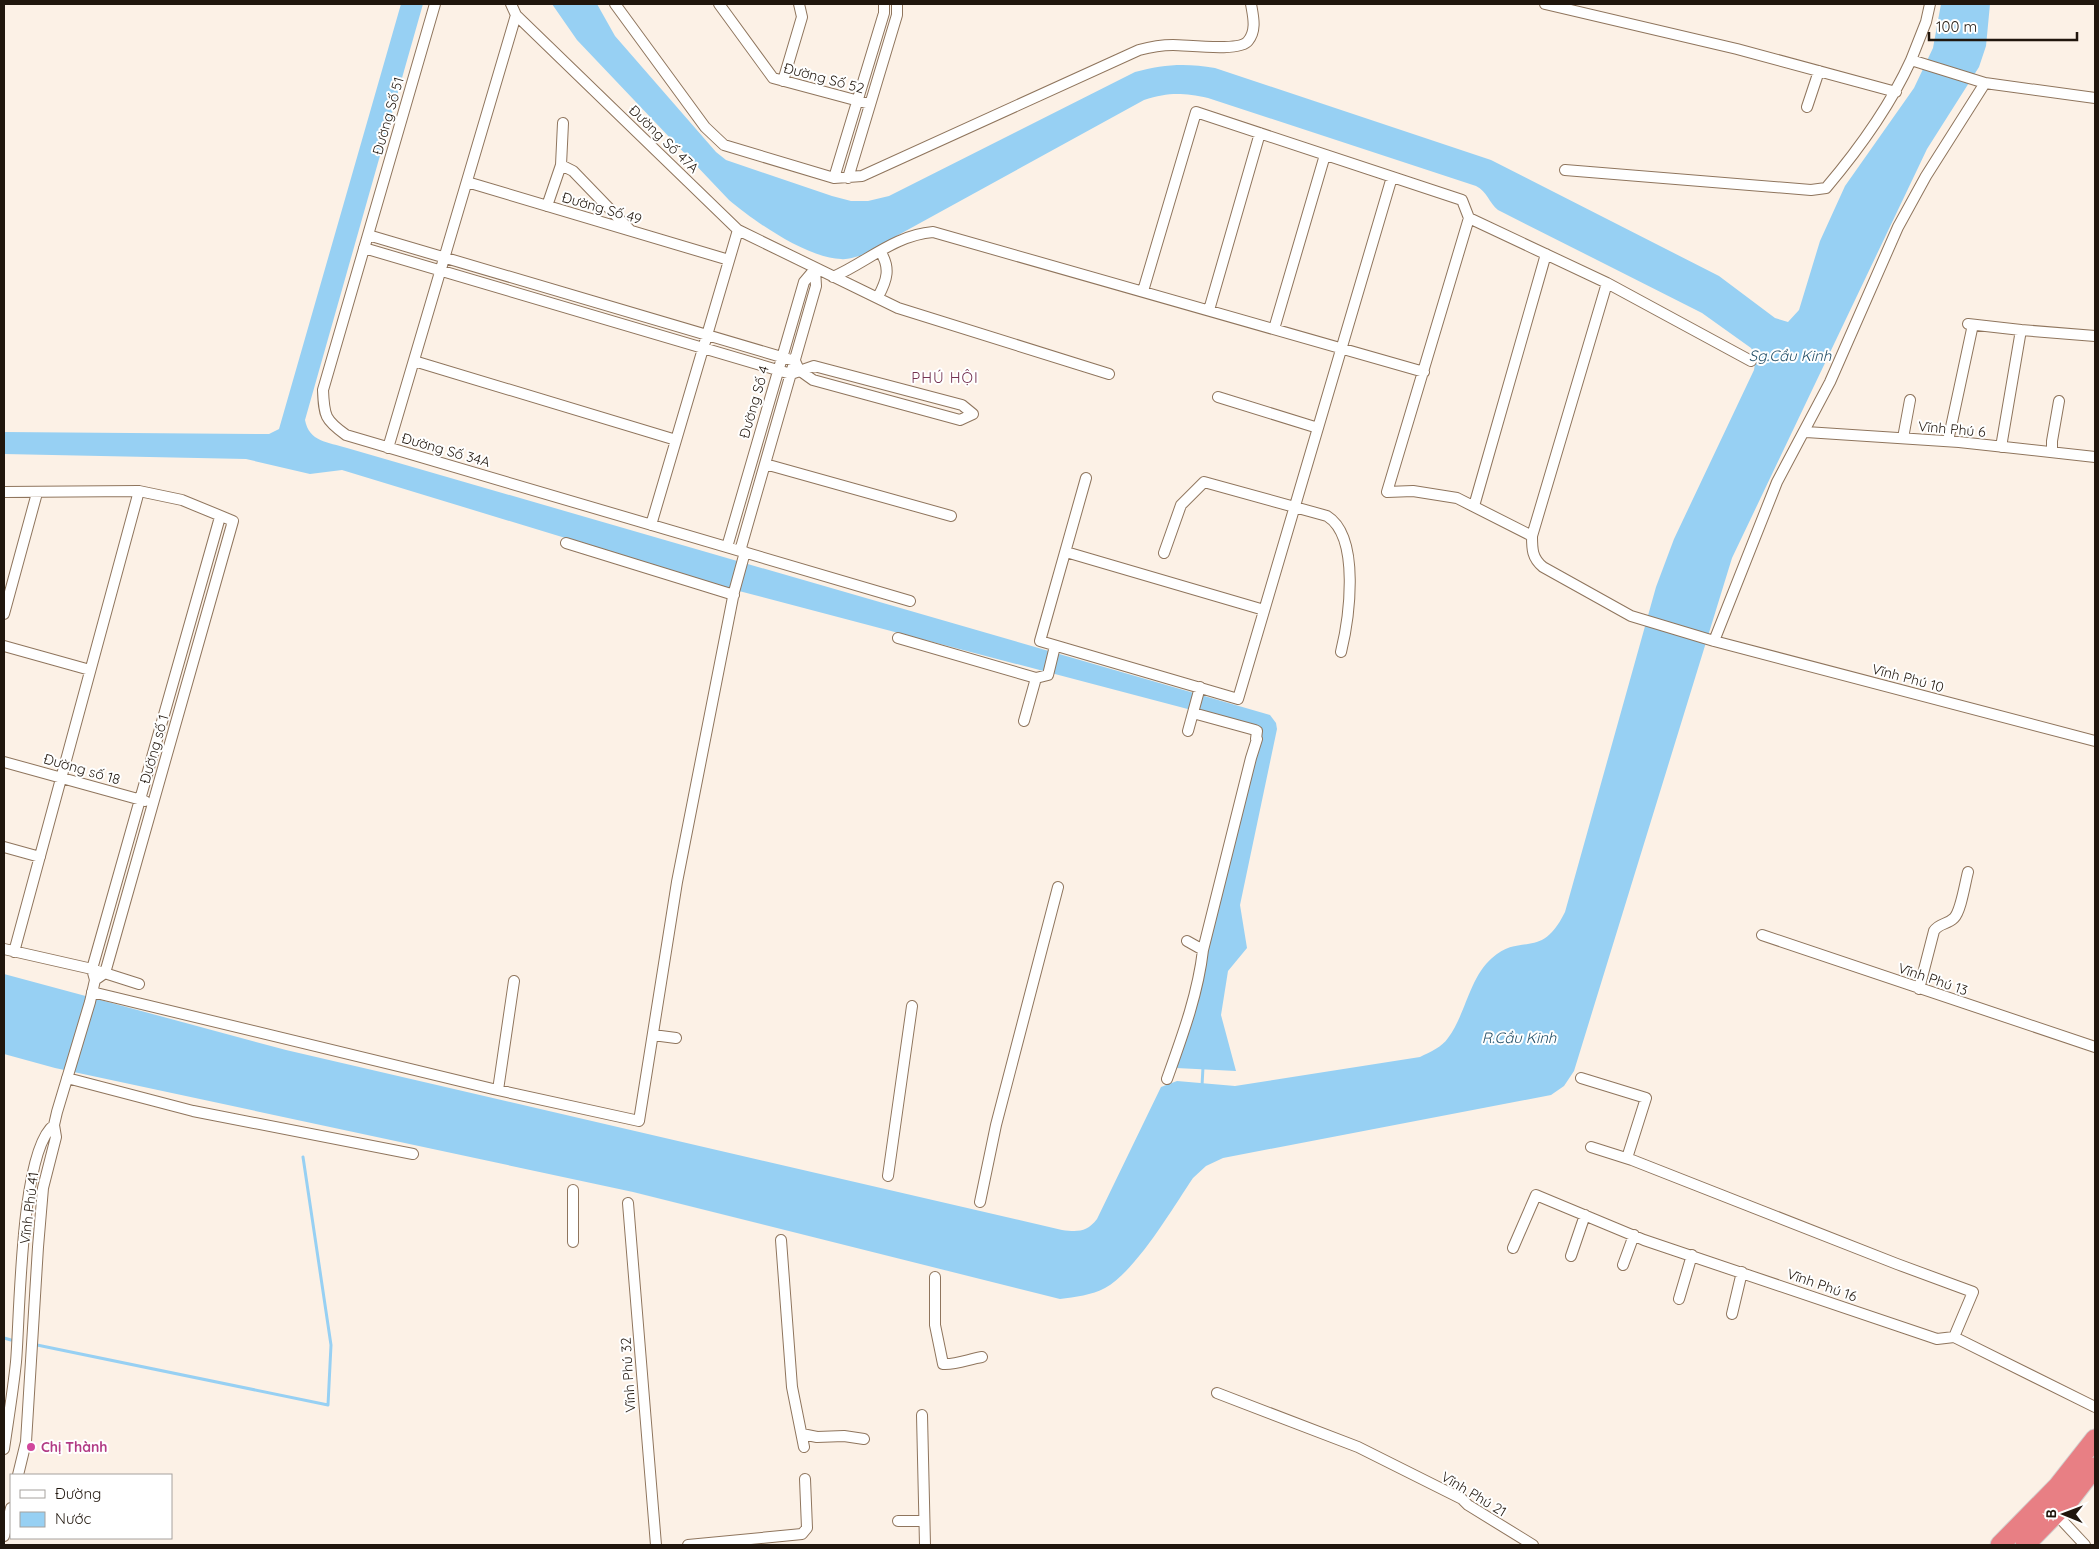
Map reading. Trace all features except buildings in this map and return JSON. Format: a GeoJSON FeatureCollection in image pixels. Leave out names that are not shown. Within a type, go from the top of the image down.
{"type":"FeatureCollection","features":[{"type":"Feature","properties":{"kind":"highway"},"geometry":{"type":"LineString","coordinates":[[2000,1545],[2058,1486],[2095,1438]]}},
{"type":"Feature","properties":{"kind":"highway"},"geometry":{"type":"LineString","coordinates":[[2025,1545],[2072,1498],[2095,1467]]}},
{"type":"Feature","properties":{"kind":"street","name":"Đường Số 51"},"geometry":{"type":"LineString","coordinates":[[368,235],[435,4]]}},
{"type":"Feature","properties":{"kind":"street","name":"Đường Số 47A"},"geometry":{"type":"LineString","coordinates":[[511,4],[516,15],[738,230],[898,308],[1109,374]]}},
{"type":"Feature","properties":{"kind":"street"},"geometry":{"type":"LineString","coordinates":[[615,4],[705,127],[724,146],[834,178],[862,176],[1139,50],[1164,45],[1238,47],[1248,42],[1255,26],[1251,4]]}},
{"type":"Feature","properties":{"kind":"street","name":"Đường Số 52"},"geometry":{"type":"LineString","coordinates":[[719,4],[773,78],[870,104]]}},
{"type":"Feature","properties":{"kind":"street"},"geometry":{"type":"LineString","coordinates":[[782,81],[802,17],[799,4]]}},
{"type":"Feature","properties":{"kind":"street"},"geometry":{"type":"LineString","coordinates":[[834,178],[884,13],[884,4]]}},
{"type":"Feature","properties":{"kind":"street"},"geometry":{"type":"LineString","coordinates":[[848,178],[897,15],[897,4]]}},
{"type":"Feature","properties":{"kind":"street"},"geometry":{"type":"LineString","coordinates":[[1545,4],[1738,48],[1896,92]]}},
{"type":"Feature","properties":{"kind":"street"},"geometry":{"type":"LineString","coordinates":[[1565,170],[1811,190],[1826,188],[1854,153],[1896,92],[1926,22],[1930,4]]}},
{"type":"Feature","properties":{"kind":"street"},"geometry":{"type":"LineString","coordinates":[[388,448],[516,15]]}},
{"type":"Feature","properties":{"kind":"street"},"geometry":{"type":"LineString","coordinates":[[1911,60],[1925,66],[1982,82],[2095,98]]}},
{"type":"Feature","properties":{"kind":"street"},"geometry":{"type":"LineString","coordinates":[[1807,107],[1819,71]]}},
{"type":"Feature","properties":{"kind":"street"},"geometry":{"type":"LineString","coordinates":[[1710,640],[1777,482],[1806,432],[1830,382],[1898,227],[1982,82]]}},
{"type":"Feature","properties":{"kind":"street"},"geometry":{"type":"LineString","coordinates":[[1143,291],[1196,112],[1462,200],[1470,218],[1387,492],[1413,491],[1457,498],[1532,536],[1607,283]]}},
{"type":"Feature","properties":{"kind":"street"},"geometry":{"type":"LineString","coordinates":[[547,206],[561,165],[563,123]]}},
{"type":"Feature","properties":{"kind":"street"},"geometry":{"type":"LineString","coordinates":[[1209,310],[1260,133]]}},
{"type":"Feature","properties":{"kind":"street"},"geometry":{"type":"LineString","coordinates":[[1274,329],[1326,155]]}},
{"type":"Feature","properties":{"kind":"street"},"geometry":{"type":"LineString","coordinates":[[561,165],[573,171],[631,230]]}},
{"type":"Feature","properties":{"kind":"street"},"geometry":{"type":"LineString","coordinates":[[1086,478],[1040,641],[1055,648],[1199,690],[1238,699],[1392,177]]}},
{"type":"Feature","properties":{"kind":"street","name":"Đường Số 49"},"geometry":{"type":"LineString","coordinates":[[467,182],[729,260]]}},
{"type":"Feature","properties":{"kind":"street"},"geometry":{"type":"LineString","coordinates":[[1470,218],[1607,283],[1750,361]]}},
{"type":"Feature","properties":{"kind":"street"},"geometry":{"type":"LineString","coordinates":[[652,525],[738,230]]}},
{"type":"Feature","properties":{"kind":"street"},"geometry":{"type":"LineString","coordinates":[[833,277],[915,233],[933,232],[1424,372]]}},
{"type":"Feature","properties":{"kind":"street","name":"Đường Số 34A"},"geometry":{"type":"LineString","coordinates":[[368,235],[322,390],[324,412],[332,424],[346,435],[727,547],[743,554],[910,601]]}},
{"type":"Feature","properties":{"kind":"street"},"geometry":{"type":"LineString","coordinates":[[364,248],[778,370],[795,368],[814,366],[962,405],[974,414],[960,420],[813,380],[795,368],[782,358],[368,235]]}},
{"type":"Feature","properties":{"kind":"street"},"geometry":{"type":"LineString","coordinates":[[878,297],[886,281],[886,260],[880,251]]}},
{"type":"Feature","properties":{"kind":"street"},"geometry":{"type":"LineString","coordinates":[[1474,506],[1546,254]]}},
{"type":"Feature","properties":{"kind":"street"},"geometry":{"type":"LineString","coordinates":[[91,997],[639,1121],[678,876],[734,594],[765,464],[795,368],[816,286],[815,269]]}},
{"type":"Feature","properties":{"kind":"street","name":"Đường Số 4"},"geometry":{"type":"LineString","coordinates":[[727,547],[804,282],[815,269]]}},
{"type":"Feature","properties":{"kind":"street"},"geometry":{"type":"LineString","coordinates":[[1948,442],[1970,327],[2095,336]]}},
{"type":"Feature","properties":{"kind":"street"},"geometry":{"type":"LineString","coordinates":[[2001,447],[2021,330]]}},
{"type":"Feature","properties":{"kind":"street"},"geometry":{"type":"LineString","coordinates":[[414,361],[676,440]]}},
{"type":"Feature","properties":{"kind":"street"},"geometry":{"type":"LineString","coordinates":[[1218,397],[1318,428]]}},
{"type":"Feature","properties":{"kind":"street"},"geometry":{"type":"LineString","coordinates":[[1903,438],[1910,400]]}},
{"type":"Feature","properties":{"kind":"street"},"geometry":{"type":"LineString","coordinates":[[2052,452],[2052,440],[2059,401]]}},
{"type":"Feature","properties":{"kind":"street","name":"Vĩnh Phú 6"},"geometry":{"type":"LineString","coordinates":[[1806,432],[1903,438],[2095,457]]}},
{"type":"Feature","properties":{"kind":"street"},"geometry":{"type":"LineString","coordinates":[[765,464],[951,516]]}},
{"type":"Feature","properties":{"kind":"street"},"geometry":{"type":"LineString","coordinates":[[1164,553],[1181,505],[1204,482],[1333,520],[1344,538],[1348,554],[1349,590],[1341,652]]}},
{"type":"Feature","properties":{"kind":"street"},"geometry":{"type":"LineString","coordinates":[[138,984],[92,969],[9,950],[40,857],[139,491]]}},
{"type":"Feature","properties":{"kind":"street"},"geometry":{"type":"LineString","coordinates":[[4,492],[139,491],[182,500],[220,517]]}},
{"type":"Feature","properties":{"kind":"street"},"geometry":{"type":"LineString","coordinates":[[4,614],[8,582],[38,493]]}},
{"type":"Feature","properties":{"kind":"street","name":"Đường số 1"},"geometry":{"type":"LineString","coordinates":[[92,969],[220,517],[233,521],[105,973]]}},
{"type":"Feature","properties":{"kind":"street","name":"Vĩnh Phú 10"},"geometry":{"type":"LineString","coordinates":[[1532,536],[1533,556],[1543,567],[1635,617],[1710,640],[2095,741]]}},
{"type":"Feature","properties":{"kind":"street"},"geometry":{"type":"LineString","coordinates":[[566,543],[734,594]]}},
{"type":"Feature","properties":{"kind":"street"},"geometry":{"type":"LineString","coordinates":[[1066,552],[1264,610]]}},
{"type":"Feature","properties":{"kind":"street"},"geometry":{"type":"LineString","coordinates":[[898,638],[1036,678],[1048,675],[1055,648]]}},
{"type":"Feature","properties":{"kind":"street"},"geometry":{"type":"LineString","coordinates":[[4,646],[90,670]]}},
{"type":"Feature","properties":{"kind":"street"},"geometry":{"type":"LineString","coordinates":[[1024,721],[1036,678]]}},
{"type":"Feature","properties":{"kind":"street"},"geometry":{"type":"LineString","coordinates":[[1188,731],[1199,690]]}},
{"type":"Feature","properties":{"kind":"street"},"geometry":{"type":"LineString","coordinates":[[1167,1079],[1194,994],[1203,950],[1257,732],[1193,712]]}},
{"type":"Feature","properties":{"kind":"street","name":"Đường số 18"},"geometry":{"type":"LineString","coordinates":[[4,762],[153,803]]}},
{"type":"Feature","properties":{"kind":"street"},"geometry":{"type":"LineString","coordinates":[[4,847],[40,857]]}},
{"type":"Feature","properties":{"kind":"street"},"geometry":{"type":"LineString","coordinates":[[1919,989],[1934,931],[1938,925],[1950,922],[1956,916],[1968,872]]}},
{"type":"Feature","properties":{"kind":"street"},"geometry":{"type":"LineString","coordinates":[[980,1202],[996,1125],[1058,886]]}},
{"type":"Feature","properties":{"kind":"street","name":"Vĩnh Phú 13"},"geometry":{"type":"LineString","coordinates":[[1762,935],[2095,1047]]}},
{"type":"Feature","properties":{"kind":"street"},"geometry":{"type":"LineString","coordinates":[[1187,941],[1203,950]]}},
{"type":"Feature","properties":{"kind":"street"},"geometry":{"type":"LineString","coordinates":[[54,1125],[91,997],[95,980],[92,969]]}},
{"type":"Feature","properties":{"kind":"street"},"geometry":{"type":"LineString","coordinates":[[95,980],[105,973]]}},
{"type":"Feature","properties":{"kind":"street"},"geometry":{"type":"LineString","coordinates":[[498,1090],[514,981]]}},
{"type":"Feature","properties":{"kind":"street"},"geometry":{"type":"LineString","coordinates":[[888,1176],[912,1006]]}},
{"type":"Feature","properties":{"kind":"street"},"geometry":{"type":"LineString","coordinates":[[652,1035],[676,1038]]}},
{"type":"Feature","properties":{"kind":"street"},"geometry":{"type":"LineString","coordinates":[[69,1073],[193,1111],[414,1154]]}},
{"type":"Feature","properties":{"kind":"street"},"geometry":{"type":"LineString","coordinates":[[1581,1078],[1646,1098],[1627,1158]]}},
{"type":"Feature","properties":{"kind":"street","name":"Vĩnh Phú 41"},"geometry":{"type":"LineString","coordinates":[[4,1449],[17,1346],[22,1258],[30,1186],[46,1131],[54,1125],[56,1137],[42,1198],[26,1442],[18,1474]]}},
{"type":"Feature","properties":{"kind":"street"},"geometry":{"type":"LineString","coordinates":[[1591,1148],[1627,1158],[1973,1292],[1954,1337]]}},
{"type":"Feature","properties":{"kind":"street"},"geometry":{"type":"LineString","coordinates":[[573,1190],[574,1242]]}},
{"type":"Feature","properties":{"kind":"street","name":"Vĩnh Phú 16"},"geometry":{"type":"LineString","coordinates":[[1513,1248],[1536,1195],[1634,1235],[1937,1339],[1954,1337],[2095,1407]]}},
{"type":"Feature","properties":{"kind":"street","name":"Vĩnh Phú 32"},"geometry":{"type":"LineString","coordinates":[[628,1203],[656,1545]]}},
{"type":"Feature","properties":{"kind":"street"},"geometry":{"type":"LineString","coordinates":[[1571,1256],[1586,1215]]}},
{"type":"Feature","properties":{"kind":"street"},"geometry":{"type":"LineString","coordinates":[[1622,1265],[1634,1235]]}},
{"type":"Feature","properties":{"kind":"street"},"geometry":{"type":"LineString","coordinates":[[780,1240],[792,1387],[804,1447]]}},
{"type":"Feature","properties":{"kind":"street"},"geometry":{"type":"LineString","coordinates":[[1679,1299],[1692,1255]]}},
{"type":"Feature","properties":{"kind":"street"},"geometry":{"type":"LineString","coordinates":[[1732,1314],[1742,1272]]}},
{"type":"Feature","properties":{"kind":"street"},"geometry":{"type":"LineString","coordinates":[[935,1277],[935,1325],[943,1364],[950,1365],[966,1359],[982,1357]]}},
{"type":"Feature","properties":{"kind":"street"},"geometry":{"type":"LineString","coordinates":[[17,1346],[32,1348]]}},
{"type":"Feature","properties":{"kind":"street","name":"Vĩnh Phú 21"},"geometry":{"type":"LineString","coordinates":[[1217,1393],[1358,1447],[1462,1499],[1468,1506],[1533,1545]]}},
{"type":"Feature","properties":{"kind":"street"},"geometry":{"type":"LineString","coordinates":[[922,1415],[925,1545]]}},
{"type":"Feature","properties":{"kind":"street"},"geometry":{"type":"LineString","coordinates":[[802,1434],[816,1437],[844,1436],[864,1439]]}},
{"type":"Feature","properties":{"kind":"street"},"geometry":{"type":"LineString","coordinates":[[688,1545],[802,1534],[807,1528],[805,1479]]}},
{"type":"Feature","properties":{"kind":"street"},"geometry":{"type":"LineString","coordinates":[[2056,1514],[2085,1545]]}},
{"type":"Feature","properties":{"kind":"street"},"geometry":{"type":"LineString","coordinates":[[4,1536],[6,1519]]}},
{"type":"Feature","properties":{"kind":"street"},"geometry":{"type":"LineString","coordinates":[[898,1520],[923,1521]]}},
{"type":"Feature","properties":{"kind":"water"},"geometry":{"type":"Polygon","coordinates":[[[401,4],[423,4],[305,420],[311,433],[326,442],[1270,715],[1276,723],[1277,729],[1240,905],[1247,948],[1228,971],[1221,1015],[1236,1071],[1176,1068],[1256,727],[739,591],[342,470],[310,474],[246,459],[4,454],[4,432],[269,434],[279,429],[401,4]]]}},
{"type":"Feature","properties":{"kind":"water","name":"R.Cầu Kinh"},"geometry":{"type":"Polygon","coordinates":[[[552,4],[597,4],[615,36],[716,152],[726,160],[851,201],[868,201],[889,196],[1135,72],[1165,66],[1205,66],[1491,160],[1719,276],[1775,318],[1788,322],[1799,310],[1820,241],[1845,186],[1914,88],[1933,48],[1941,4],[1990,4],[1986,46],[1979,67],[1927,149],[1732,558],[1574,1071],[1564,1086],[1551,1095],[1223,1158],[1206,1166],[1193,1178],[1153,1238],[1117,1280],[1095,1292],[1060,1299],[633,1192],[55,1068],[4,1054],[4,974],[286,1050],[1062,1230],[1077,1231],[1086,1229],[1097,1219],[1161,1087],[1177,1081],[1235,1086],[1420,1057],[1439,1047],[1448,1038],[1478,976],[1492,958],[1512,947],[1530,944],[1548,936],[1565,912],[1656,587],[1674,539],[1754,370],[1756,357],[1751,348],[1702,313],[1498,210],[1483,191],[1476,186],[1208,98],[1183,94],[1144,100],[860,256],[848,259],[827,257],[797,246],[767,228],[729,200],[577,40],[552,4]]]}},
{"type":"Feature","properties":{"kind":"waterway"},"geometry":{"type":"LineString","coordinates":[[1202,1086],[1203,1067]]}},
{"type":"Feature","properties":{"kind":"waterway"},"geometry":{"type":"LineString","coordinates":[[37,1345],[328,1405],[331,1345],[303,1157]]}},
{"type":"Feature","properties":{"kind":"waterway"},"geometry":{"type":"LineString","coordinates":[[4,1338],[11,1340]]}},
{"type":"Feature","properties":{"kind":"place","name":"Chị Thành"},"geometry":{"type":"Point","coordinates":[31,1447]}},
{"type":"Feature","properties":{"kind":"district","name":"PHÚ HỘI"},"geometry":{"type":"Point","coordinates":[945,377]}},
{"type":"Feature","properties":{"kind":"water label","name":"Sg.Cầu Kinh"},"geometry":{"type":"Point","coordinates":[1790,355]}}]}
